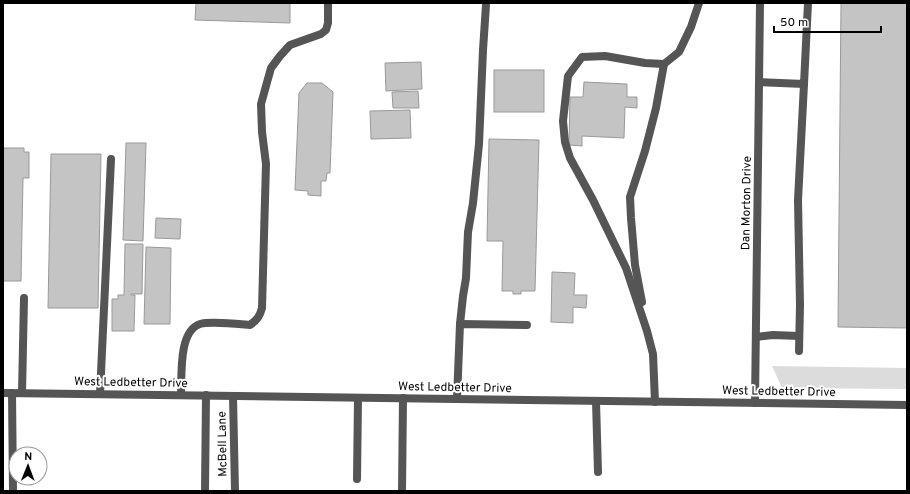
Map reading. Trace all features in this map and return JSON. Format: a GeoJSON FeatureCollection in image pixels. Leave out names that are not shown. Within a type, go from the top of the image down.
{"type":"FeatureCollection","features":[{"type":"Feature","properties":{"kind":"street"},"geometry":{"type":"LineString","coordinates":[[181,395],[184,345],[187,336],[193,329],[200,324],[250,324],[260,315],[262,308],[266,164],[262,132],[261,104],[271,68],[280,56],[290,45],[321,34],[326,30],[328,23],[328,3]]}},
{"type":"Feature","properties":{"kind":"street"},"geometry":{"type":"LineString","coordinates":[[646,326],[635,265],[630,197],[645,151],[664,64],[679,52],[691,27],[699,3]]}},
{"type":"Feature","properties":{"kind":"street","name":"Dan Morton Drive"},"geometry":{"type":"LineString","coordinates":[[755,403],[760,3]]}},
{"type":"Feature","properties":{"kind":"street"},"geometry":{"type":"LineString","coordinates":[[799,351],[800,305],[798,200],[808,3]]}},
{"type":"Feature","properties":{"kind":"street"},"geometry":{"type":"LineString","coordinates":[[457,399],[460,324],[466,278],[468,232],[473,203],[479,144],[486,5]]}},
{"type":"Feature","properties":{"kind":"street"},"geometry":{"type":"LineString","coordinates":[[655,402],[654,354],[646,326],[626,268],[593,200],[570,158],[565,142],[563,120],[568,76],[582,58],[605,56],[645,63],[664,64]]}},
{"type":"Feature","properties":{"kind":"street"},"geometry":{"type":"LineString","coordinates":[[759,82],[804,84]]}},
{"type":"Feature","properties":{"kind":"street"},"geometry":{"type":"LineString","coordinates":[[100,394],[111,159]]}},
{"type":"Feature","properties":{"kind":"street"},"geometry":{"type":"LineString","coordinates":[[22,393],[24,298]]}},
{"type":"Feature","properties":{"kind":"street"},"geometry":{"type":"LineString","coordinates":[[460,324],[527,325]]}},
{"type":"Feature","properties":{"kind":"street"},"geometry":{"type":"LineString","coordinates":[[756,337],[773,335],[799,336]]}},
{"type":"Feature","properties":{"kind":"street","name":"West Ledbetter Drive"},"geometry":{"type":"LineString","coordinates":[[3,393],[907,405]]}},
{"type":"Feature","properties":{"kind":"street"},"geometry":{"type":"LineString","coordinates":[[12,393],[13,491]]}},
{"type":"Feature","properties":{"kind":"street"},"geometry":{"type":"LineString","coordinates":[[205,491],[206,395]]}},
{"type":"Feature","properties":{"kind":"street","name":"McBell Lane"},"geometry":{"type":"LineString","coordinates":[[233,396],[235,491]]}},
{"type":"Feature","properties":{"kind":"street"},"geometry":{"type":"LineString","coordinates":[[358,398],[358,479]]}},
{"type":"Feature","properties":{"kind":"street"},"geometry":{"type":"LineString","coordinates":[[402,491],[403,398]]}},
{"type":"Feature","properties":{"kind":"street"},"geometry":{"type":"LineString","coordinates":[[596,401],[598,472]]}},
{"type":"Feature","properties":{"kind":"shaded area"},"geometry":{"type":"Polygon","coordinates":[[[772,366],[907,368],[907,389],[782,388],[772,366]]]}},
{"type":"Feature","properties":{"kind":"building"},"geometry":{"type":"Polygon","coordinates":[[[196,3],[290,3],[290,23],[195,20],[196,3]]]}},
{"type":"Feature","properties":{"kind":"building"},"geometry":{"type":"Polygon","coordinates":[[[841,3],[907,3],[907,328],[838,327],[841,3]]]}},
{"type":"Feature","properties":{"kind":"building"},"geometry":{"type":"Polygon","coordinates":[[[421,62],[422,89],[386,91],[385,63],[421,62]]]}},
{"type":"Feature","properties":{"kind":"building"},"geometry":{"type":"Polygon","coordinates":[[[494,70],[544,70],[544,112],[494,112],[494,70]]]}},
{"type":"Feature","properties":{"kind":"building"},"geometry":{"type":"Polygon","coordinates":[[[584,82],[627,84],[627,97],[637,97],[637,108],[625,107],[624,138],[582,136],[582,146],[569,145],[570,97],[583,97],[584,82]]]}},
{"type":"Feature","properties":{"kind":"building"},"geometry":{"type":"Polygon","coordinates":[[[307,83],[322,83],[333,92],[330,173],[327,173],[326,181],[321,181],[321,196],[308,195],[308,191],[295,190],[299,93],[307,83]]]}},
{"type":"Feature","properties":{"kind":"building"},"geometry":{"type":"Polygon","coordinates":[[[418,91],[419,108],[393,108],[392,92],[418,91]]]}},
{"type":"Feature","properties":{"kind":"building"},"geometry":{"type":"Polygon","coordinates":[[[410,110],[411,138],[371,139],[370,111],[410,110]]]}},
{"type":"Feature","properties":{"kind":"building"},"geometry":{"type":"Polygon","coordinates":[[[489,139],[539,140],[535,291],[521,291],[521,294],[513,294],[513,291],[502,291],[503,241],[487,241],[489,139]]]}},
{"type":"Feature","properties":{"kind":"building"},"geometry":{"type":"Polygon","coordinates":[[[126,143],[146,143],[143,241],[123,240],[126,143]]]}},
{"type":"Feature","properties":{"kind":"building"},"geometry":{"type":"Polygon","coordinates":[[[3,148],[24,148],[24,152],[29,152],[29,178],[23,178],[21,281],[3,281],[3,148]]]}},
{"type":"Feature","properties":{"kind":"building"},"geometry":{"type":"Polygon","coordinates":[[[51,154],[101,154],[98,308],[48,308],[51,154]]]}},
{"type":"Feature","properties":{"kind":"building"},"geometry":{"type":"Polygon","coordinates":[[[156,218],[181,219],[180,239],[155,238],[156,218]]]}},
{"type":"Feature","properties":{"kind":"building"},"geometry":{"type":"Polygon","coordinates":[[[125,244],[143,244],[142,294],[131,294],[135,295],[134,331],[112,331],[112,299],[118,299],[118,295],[124,295],[125,244]]]}},
{"type":"Feature","properties":{"kind":"building"},"geometry":{"type":"Polygon","coordinates":[[[146,247],[171,248],[170,324],[144,324],[146,247]]]}},
{"type":"Feature","properties":{"kind":"building"},"geometry":{"type":"Polygon","coordinates":[[[552,272],[575,273],[574,295],[587,295],[586,308],[573,307],[573,323],[551,322],[552,272]]]}}]}
